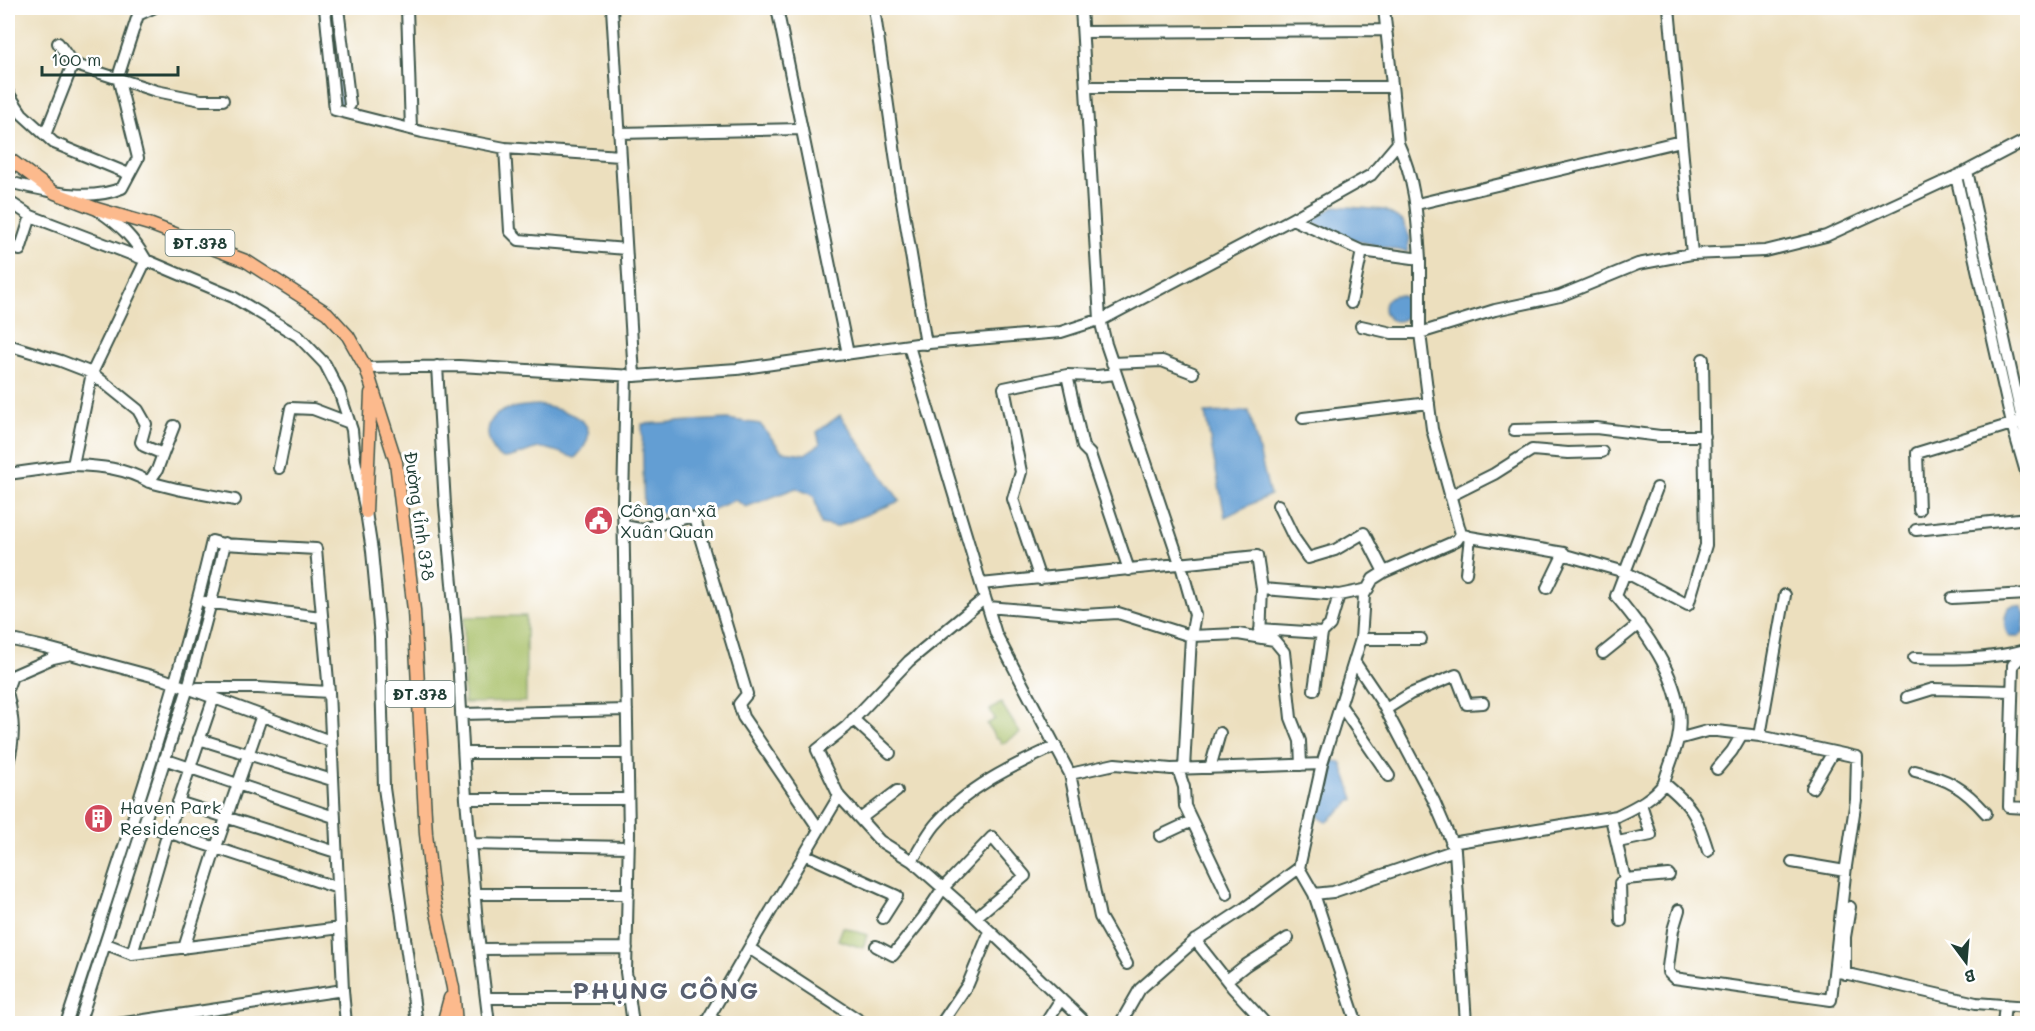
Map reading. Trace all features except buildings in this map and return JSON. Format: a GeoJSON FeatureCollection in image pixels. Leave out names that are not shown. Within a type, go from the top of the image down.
{"type":"FeatureCollection","features":[{"type":"Feature","properties":{"kind":"main road","name":"Đường tỉnh 378"},"geometry":{"type":"LineString","coordinates":[[8,158],[55,193],[97,209],[149,224],[246,261],[327,313],[348,336],[366,368],[396,462],[414,610],[426,834],[433,894],[453,988],[456,1023]]}},
{"type":"Feature","properties":{"kind":"main road"},"geometry":{"type":"LineString","coordinates":[[366,512],[371,383]]}},
{"type":"Feature","properties":{"kind":"main road"},"geometry":{"type":"LineString","coordinates":[[443,1023],[453,988]]}},
{"type":"Feature","properties":{"kind":"street"},"geometry":{"type":"LineString","coordinates":[[130,8],[138,15]]}},
{"type":"Feature","properties":{"kind":"street"},"geometry":{"type":"LineString","coordinates":[[8,182],[55,193],[106,195],[122,188],[138,158],[118,77],[138,15],[153,8]]}},
{"type":"Feature","properties":{"kind":"street"},"geometry":{"type":"LineString","coordinates":[[325,8],[335,110],[411,129],[505,148],[621,156]]}},
{"type":"Feature","properties":{"kind":"street"},"geometry":{"type":"LineString","coordinates":[[338,8],[350,105]]}},
{"type":"Feature","properties":{"kind":"street"},"geometry":{"type":"LineString","coordinates":[[407,8],[411,129]]}},
{"type":"Feature","properties":{"kind":"street"},"geometry":{"type":"LineString","coordinates":[[612,8],[626,249],[630,376],[624,526],[628,847],[626,972],[633,1023]]}},
{"type":"Feature","properties":{"kind":"street"},"geometry":{"type":"LineString","coordinates":[[777,8],[848,354]]}},
{"type":"Feature","properties":{"kind":"street"},"geometry":{"type":"LineString","coordinates":[[874,8],[900,189],[926,344]]}},
{"type":"Feature","properties":{"kind":"street"},"geometry":{"type":"LineString","coordinates":[[1081,8],[1100,319],[1112,363],[1181,565],[1195,615],[1191,636],[1181,769],[1185,806],[1227,894]]}},
{"type":"Feature","properties":{"kind":"street"},"geometry":{"type":"LineString","coordinates":[[1384,8],[1398,143],[1406,160],[1417,204],[1420,333],[1432,429],[1450,496],[1466,535],[1466,573]]}},
{"type":"Feature","properties":{"kind":"street"},"geometry":{"type":"LineString","coordinates":[[1668,8],[1692,254]]}},
{"type":"Feature","properties":{"kind":"street"},"geometry":{"type":"LineString","coordinates":[[1083,32],[1387,30]]}},
{"type":"Feature","properties":{"kind":"street"},"geometry":{"type":"LineString","coordinates":[[58,43],[73,64],[156,91],[201,100],[223,100]]}},
{"type":"Feature","properties":{"kind":"street"},"geometry":{"type":"LineString","coordinates":[[45,135],[73,64]]}},
{"type":"Feature","properties":{"kind":"street"},"geometry":{"type":"LineString","coordinates":[[1086,87],[1392,87]]}},
{"type":"Feature","properties":{"kind":"street"},"geometry":{"type":"LineString","coordinates":[[8,93],[22,114],[54,143],[129,174]]}},
{"type":"Feature","properties":{"kind":"street"},"geometry":{"type":"LineString","coordinates":[[619,133],[802,129]]}},
{"type":"Feature","properties":{"kind":"street"},"geometry":{"type":"LineString","coordinates":[[1361,326],[1392,333],[1420,333],[1494,310],[1560,296],[1638,264],[1692,254],[1765,251],[1826,236],[1967,171],[2028,139]]}},
{"type":"Feature","properties":{"kind":"street"},"geometry":{"type":"LineString","coordinates":[[1417,204],[1681,141]]}},
{"type":"Feature","properties":{"kind":"street"},"geometry":{"type":"LineString","coordinates":[[366,368],[437,366],[630,376],[737,369],[926,344],[1061,332],[1100,319],[1371,175],[1398,143]]}},
{"type":"Feature","properties":{"kind":"street"},"geometry":{"type":"LineString","coordinates":[[505,148],[510,231],[519,240],[626,249]]}},
{"type":"Feature","properties":{"kind":"street"},"geometry":{"type":"LineString","coordinates":[[1967,171],[2020,421],[2028,479]]}},
{"type":"Feature","properties":{"kind":"street"},"geometry":{"type":"LineString","coordinates":[[1956,176],[2028,447]]}},
{"type":"Feature","properties":{"kind":"street"},"geometry":{"type":"LineString","coordinates":[[8,201],[31,216],[146,260],[232,297],[298,336],[325,364],[339,391],[350,423],[366,512],[380,636],[384,788],[417,1023]]}},
{"type":"Feature","properties":{"kind":"street"},"geometry":{"type":"LineString","coordinates":[[97,209],[123,228],[137,244],[146,260]]}},
{"type":"Feature","properties":{"kind":"street"},"geometry":{"type":"LineString","coordinates":[[8,246],[20,250],[31,216]]}},
{"type":"Feature","properties":{"kind":"street"},"geometry":{"type":"LineString","coordinates":[[1292,219],[1362,250],[1420,259]]}},
{"type":"Feature","properties":{"kind":"street"},"geometry":{"type":"LineString","coordinates":[[1351,303],[1362,250]]}},
{"type":"Feature","properties":{"kind":"street"},"geometry":{"type":"LineString","coordinates":[[73,465],[92,373],[146,260]]}},
{"type":"Feature","properties":{"kind":"street"},"geometry":{"type":"LineString","coordinates":[[8,345],[61,360],[92,373],[138,410],[146,424],[141,442],[144,446],[163,454]]}},
{"type":"Feature","properties":{"kind":"street"},"geometry":{"type":"LineString","coordinates":[[909,346],[996,634],[1070,774],[1100,917],[1127,964]]}},
{"type":"Feature","properties":{"kind":"street"},"geometry":{"type":"LineString","coordinates":[[1120,1023],[1140,989],[1195,940],[1242,910],[1299,868],[1322,764],[1361,639],[1364,595],[1373,579],[1466,535],[1564,553],[1624,572],[1688,605],[1706,545],[1703,359]]}},
{"type":"Feature","properties":{"kind":"street"},"geometry":{"type":"LineString","coordinates":[[1112,363],[1162,361],[1193,373]]}},
{"type":"Feature","properties":{"kind":"street"},"geometry":{"type":"LineString","coordinates":[[437,366],[445,505],[458,640],[466,799],[489,1023]]}},
{"type":"Feature","properties":{"kind":"street"},"geometry":{"type":"LineString","coordinates":[[1040,579],[1013,499],[1021,472],[1004,388],[1067,375],[1116,374]]}},
{"type":"Feature","properties":{"kind":"street"},"geometry":{"type":"LineString","coordinates":[[1067,375],[1083,447],[1090,454],[1130,570]]}},
{"type":"Feature","properties":{"kind":"street"},"geometry":{"type":"LineString","coordinates":[[1303,418],[1429,403]]}},
{"type":"Feature","properties":{"kind":"street"},"geometry":{"type":"LineString","coordinates":[[279,468],[291,408],[313,409],[350,423]]}},
{"type":"Feature","properties":{"kind":"street"},"geometry":{"type":"LineString","coordinates":[[1919,510],[1917,453],[2020,421]]}},
{"type":"Feature","properties":{"kind":"street"},"geometry":{"type":"LineString","coordinates":[[149,482],[157,470],[174,426]]}},
{"type":"Feature","properties":{"kind":"street"},"geometry":{"type":"LineString","coordinates":[[1514,430],[1596,428],[1660,436],[1705,436]]}},
{"type":"Feature","properties":{"kind":"street"},"geometry":{"type":"LineString","coordinates":[[1450,496],[1494,474],[1532,450],[1568,453],[1602,452]]}},
{"type":"Feature","properties":{"kind":"street"},"geometry":{"type":"LineString","coordinates":[[8,474],[73,465],[105,466],[135,474],[161,486],[235,500]]}},
{"type":"Feature","properties":{"kind":"street"},"geometry":{"type":"LineString","coordinates":[[1314,894],[1333,892],[1453,847],[1611,818],[1641,804],[1659,789],[1664,783],[1678,739],[1678,709],[1669,675],[1647,633],[1616,596],[1656,488]]}},
{"type":"Feature","properties":{"kind":"street"},"geometry":{"type":"LineString","coordinates":[[1278,505],[1294,538],[1308,558],[1335,550],[1364,533],[1384,572]]}},
{"type":"Feature","properties":{"kind":"street"},"geometry":{"type":"LineString","coordinates":[[624,526],[640,529],[690,517],[695,520],[747,694],[739,704],[743,717],[819,829]]}},
{"type":"Feature","properties":{"kind":"street"},"geometry":{"type":"LineString","coordinates":[[1916,530],[2028,518]]}},
{"type":"Feature","properties":{"kind":"street"},"geometry":{"type":"LineString","coordinates":[[66,1023],[174,684],[198,601],[212,541],[316,549],[329,692],[346,1023]]}},
{"type":"Feature","properties":{"kind":"street"},"geometry":{"type":"LineString","coordinates":[[79,1023],[188,688],[212,602],[225,543]]}},
{"type":"Feature","properties":{"kind":"street"},"geometry":{"type":"LineString","coordinates":[[1547,588],[1564,553]]}},
{"type":"Feature","properties":{"kind":"street"},"geometry":{"type":"LineString","coordinates":[[981,584],[1257,556],[1262,589],[1260,633]]}},
{"type":"Feature","properties":{"kind":"street"},"geometry":{"type":"LineString","coordinates":[[1262,589],[1339,595],[1368,589]]}},
{"type":"Feature","properties":{"kind":"street"},"geometry":{"type":"LineString","coordinates":[[1952,598],[2028,594]]}},
{"type":"Feature","properties":{"kind":"street"},"geometry":{"type":"LineString","coordinates":[[1314,690],[1322,633],[1330,625],[1339,595]]}},
{"type":"Feature","properties":{"kind":"street"},"geometry":{"type":"LineString","coordinates":[[1760,736],[1785,595]]}},
{"type":"Feature","properties":{"kind":"street"},"geometry":{"type":"LineString","coordinates":[[198,601],[321,617]]}},
{"type":"Feature","properties":{"kind":"street"},"geometry":{"type":"LineString","coordinates":[[1087,1023],[943,888],[912,861],[880,842],[839,796],[817,750],[853,719],[909,661],[987,603],[1083,615],[1118,613],[1191,636],[1322,633]]}},
{"type":"Feature","properties":{"kind":"street"},"geometry":{"type":"LineString","coordinates":[[1603,653],[1640,624]]}},
{"type":"Feature","properties":{"kind":"street"},"geometry":{"type":"LineString","coordinates":[[1260,633],[1274,640],[1284,652],[1291,718],[1300,741],[1301,765]]}},
{"type":"Feature","properties":{"kind":"street"},"geometry":{"type":"LineString","coordinates":[[8,639],[188,688],[330,741]]}},
{"type":"Feature","properties":{"kind":"street"},"geometry":{"type":"LineString","coordinates":[[1361,639],[1421,639]]}},
{"type":"Feature","properties":{"kind":"street"},"geometry":{"type":"LineString","coordinates":[[1914,658],[1960,658],[2011,654],[2026,649]]}},
{"type":"Feature","properties":{"kind":"street"},"geometry":{"type":"LineString","coordinates":[[2026,649],[2013,665],[2009,807],[2028,808]]}},
{"type":"Feature","properties":{"kind":"street"},"geometry":{"type":"LineString","coordinates":[[8,687],[12,676],[53,658],[73,655]]}},
{"type":"Feature","properties":{"kind":"street"},"geometry":{"type":"LineString","coordinates":[[1354,661],[1386,709],[1434,801],[1453,847],[1466,1023]]}},
{"type":"Feature","properties":{"kind":"street"},"geometry":{"type":"LineString","coordinates":[[1386,709],[1410,694],[1456,675],[1467,704],[1482,703]]}},
{"type":"Feature","properties":{"kind":"street"},"geometry":{"type":"LineString","coordinates":[[188,688],[258,688],[329,692]]}},
{"type":"Feature","properties":{"kind":"street"},"geometry":{"type":"LineString","coordinates":[[1908,697],[1933,689],[2012,691]]}},
{"type":"Feature","properties":{"kind":"street"},"geometry":{"type":"LineString","coordinates":[[8,696],[14,720],[8,763]]}},
{"type":"Feature","properties":{"kind":"street"},"geometry":{"type":"LineString","coordinates":[[132,954],[168,832],[214,697]]}},
{"type":"Feature","properties":{"kind":"street"},"geometry":{"type":"LineString","coordinates":[[1341,706],[1389,776]]}},
{"type":"Feature","properties":{"kind":"street"},"geometry":{"type":"LineString","coordinates":[[461,714],[627,710]]}},
{"type":"Feature","properties":{"kind":"street"},"geometry":{"type":"LineString","coordinates":[[184,948],[237,784],[262,715]]}},
{"type":"Feature","properties":{"kind":"street"},"geometry":{"type":"LineString","coordinates":[[853,719],[890,753]]}},
{"type":"Feature","properties":{"kind":"street"},"geometry":{"type":"LineString","coordinates":[[1678,739],[1707,731],[1742,734],[1857,757],[1856,800],[1845,871],[1840,973]]}},
{"type":"Feature","properties":{"kind":"street"},"geometry":{"type":"LineString","coordinates":[[1210,768],[1220,733]]}},
{"type":"Feature","properties":{"kind":"street"},"geometry":{"type":"LineString","coordinates":[[1718,769],[1742,734]]}},
{"type":"Feature","properties":{"kind":"street"},"geometry":{"type":"LineString","coordinates":[[199,739],[332,780]]}},
{"type":"Feature","properties":{"kind":"street"},"geometry":{"type":"LineString","coordinates":[[912,861],[933,827],[967,795],[1007,768],[1056,746]]}},
{"type":"Feature","properties":{"kind":"street"},"geometry":{"type":"LineString","coordinates":[[1812,788],[1833,752]]}},
{"type":"Feature","properties":{"kind":"street"},"geometry":{"type":"LineString","coordinates":[[464,753],[626,753]]}},
{"type":"Feature","properties":{"kind":"street"},"geometry":{"type":"LineString","coordinates":[[164,759],[334,817]]}},
{"type":"Feature","properties":{"kind":"street"},"geometry":{"type":"LineString","coordinates":[[1070,774],[1115,764],[1181,769],[1322,764]]}},
{"type":"Feature","properties":{"kind":"street"},"geometry":{"type":"LineString","coordinates":[[1915,771],[1940,777],[1953,783],[1986,813]]}},
{"type":"Feature","properties":{"kind":"street"},"geometry":{"type":"LineString","coordinates":[[1664,783],[1686,801],[1697,819],[1708,851]]}},
{"type":"Feature","properties":{"kind":"street"},"geometry":{"type":"LineString","coordinates":[[860,819],[897,791]]}},
{"type":"Feature","properties":{"kind":"street"},"geometry":{"type":"LineString","coordinates":[[720,1023],[707,1020],[839,796]]}},
{"type":"Feature","properties":{"kind":"street"},"geometry":{"type":"LineString","coordinates":[[466,799],[627,799]]}},
{"type":"Feature","properties":{"kind":"street"},"geometry":{"type":"LineString","coordinates":[[178,802],[336,852]]}},
{"type":"Feature","properties":{"kind":"street"},"geometry":{"type":"LineString","coordinates":[[1618,842],[1651,835],[1641,804]]}},
{"type":"Feature","properties":{"kind":"street"},"geometry":{"type":"LineString","coordinates":[[1611,818],[1618,842],[1624,879]]}},
{"type":"Feature","properties":{"kind":"street"},"geometry":{"type":"LineString","coordinates":[[1160,836],[1192,821]]}},
{"type":"Feature","properties":{"kind":"street"},"geometry":{"type":"LineString","coordinates":[[143,824],[338,888]]}},
{"type":"Feature","properties":{"kind":"street"},"geometry":{"type":"LineString","coordinates":[[876,946],[893,955],[923,918],[943,888],[992,837],[1025,876],[976,917]]}},
{"type":"Feature","properties":{"kind":"street"},"geometry":{"type":"LineString","coordinates":[[470,844],[628,847]]}},
{"type":"Feature","properties":{"kind":"street"},"geometry":{"type":"LineString","coordinates":[[804,854],[897,896],[883,918]]}},
{"type":"Feature","properties":{"kind":"street"},"geometry":{"type":"LineString","coordinates":[[1792,862],[1845,871]]}},
{"type":"Feature","properties":{"kind":"street"},"geometry":{"type":"LineString","coordinates":[[1299,868],[1314,894],[1357,1023]]}},
{"type":"Feature","properties":{"kind":"street"},"geometry":{"type":"LineString","coordinates":[[1621,921],[1620,883],[1624,879],[1669,875]]}},
{"type":"Feature","properties":{"kind":"street"},"geometry":{"type":"LineString","coordinates":[[474,894],[628,894]]}},
{"type":"Feature","properties":{"kind":"street"},"geometry":{"type":"LineString","coordinates":[[1680,910],[1673,930],[1668,968],[1668,972],[1674,978],[1831,1000],[1840,973],[1850,907]]}},
{"type":"Feature","properties":{"kind":"street"},"geometry":{"type":"LineString","coordinates":[[106,944],[132,954],[340,928]]}},
{"type":"Feature","properties":{"kind":"street"},"geometry":{"type":"LineString","coordinates":[[941,1023],[968,984],[990,931]]}},
{"type":"Feature","properties":{"kind":"street"},"geometry":{"type":"LineString","coordinates":[[1227,980],[1288,938]]}},
{"type":"Feature","properties":{"kind":"street"},"geometry":{"type":"LineString","coordinates":[[1195,940],[1266,1023]]}},
{"type":"Feature","properties":{"kind":"street"},"geometry":{"type":"LineString","coordinates":[[480,949],[627,948]]}},
{"type":"Feature","properties":{"kind":"street"},"geometry":{"type":"LineString","coordinates":[[749,948],[865,1023]]}},
{"type":"Feature","properties":{"kind":"street"},"geometry":{"type":"LineString","coordinates":[[1840,973],[1976,1004],[2028,1007]]}},
{"type":"Feature","properties":{"kind":"street"},"geometry":{"type":"LineString","coordinates":[[118,1023],[343,990]]}},
{"type":"Feature","properties":{"kind":"street"},"geometry":{"type":"LineString","coordinates":[[486,998],[630,998]]}},
{"type":"Feature","properties":{"kind":"street"},"geometry":{"type":"LineString","coordinates":[[1045,1023],[1061,999]]}},
{"type":"Feature","properties":{"kind":"street"},"geometry":{"type":"LineString","coordinates":[[2002,1023],[2005,1005]]}},
{"type":"Feature","properties":{"kind":"green space"},"geometry":{"type":"Polygon","coordinates":[[[526,616],[526,702],[464,703],[464,617],[526,616]]]}},
{"type":"Feature","properties":{"kind":"green space"},"geometry":{"type":"Polygon","coordinates":[[[1001,703],[1020,733],[1002,744],[987,724],[995,719],[990,710],[1001,703]]]}},
{"type":"Feature","properties":{"kind":"green space"},"geometry":{"type":"Polygon","coordinates":[[[843,927],[867,935],[863,948],[838,940],[843,927]]]}},
{"type":"Feature","properties":{"kind":"water"},"geometry":{"type":"Polygon","coordinates":[[[1335,206],[1385,210],[1403,221],[1410,238],[1407,252],[1346,237],[1311,221],[1335,206]]]}},
{"type":"Feature","properties":{"kind":"water"},"geometry":{"type":"Polygon","coordinates":[[[1397,295],[1406,299],[1410,308],[1406,317],[1397,321],[1388,317],[1384,308],[1388,299],[1397,295]]]}},
{"type":"Feature","properties":{"kind":"water"},"geometry":{"type":"Polygon","coordinates":[[[538,405],[562,411],[581,420],[587,427],[588,435],[585,446],[575,458],[543,448],[506,458],[498,456],[488,435],[492,419],[505,410],[538,405]]]}},
{"type":"Feature","properties":{"kind":"water"},"geometry":{"type":"Polygon","coordinates":[[[1249,411],[1270,495],[1225,517],[1205,413],[1249,411]]]}},
{"type":"Feature","properties":{"kind":"water"},"geometry":{"type":"Polygon","coordinates":[[[840,415],[900,501],[836,527],[821,524],[814,496],[796,488],[746,507],[735,500],[698,516],[689,511],[644,515],[642,424],[727,419],[760,424],[782,451],[805,454],[820,444],[817,432],[840,415]]]}},
{"type":"Feature","properties":{"kind":"water"},"geometry":{"type":"Polygon","coordinates":[[[2013,605],[2021,606],[2025,615],[2023,633],[2018,637],[2010,637],[2005,627],[2008,608],[2013,605]]]}},
{"type":"Feature","properties":{"kind":"water"},"geometry":{"type":"Polygon","coordinates":[[[1327,760],[1341,762],[1354,799],[1326,822],[1316,815],[1327,760]]]}},
{"type":"Feature","properties":{"kind":"waterway"},"geometry":{"type":"LineString","coordinates":[[336,63],[341,108]]}},
{"type":"Feature","properties":{"kind":"place","name":"Công an xã Xuân Quan"},"geometry":{"type":"Point","coordinates":[599,521]}},
{"type":"Feature","properties":{"kind":"place","name":"Haven Park Residences"},"geometry":{"type":"Point","coordinates":[99,818]}},
{"type":"Feature","properties":{"kind":"district","name":"PHỤNG CÔNG"},"geometry":{"type":"Point","coordinates":[666,991]}}]}
